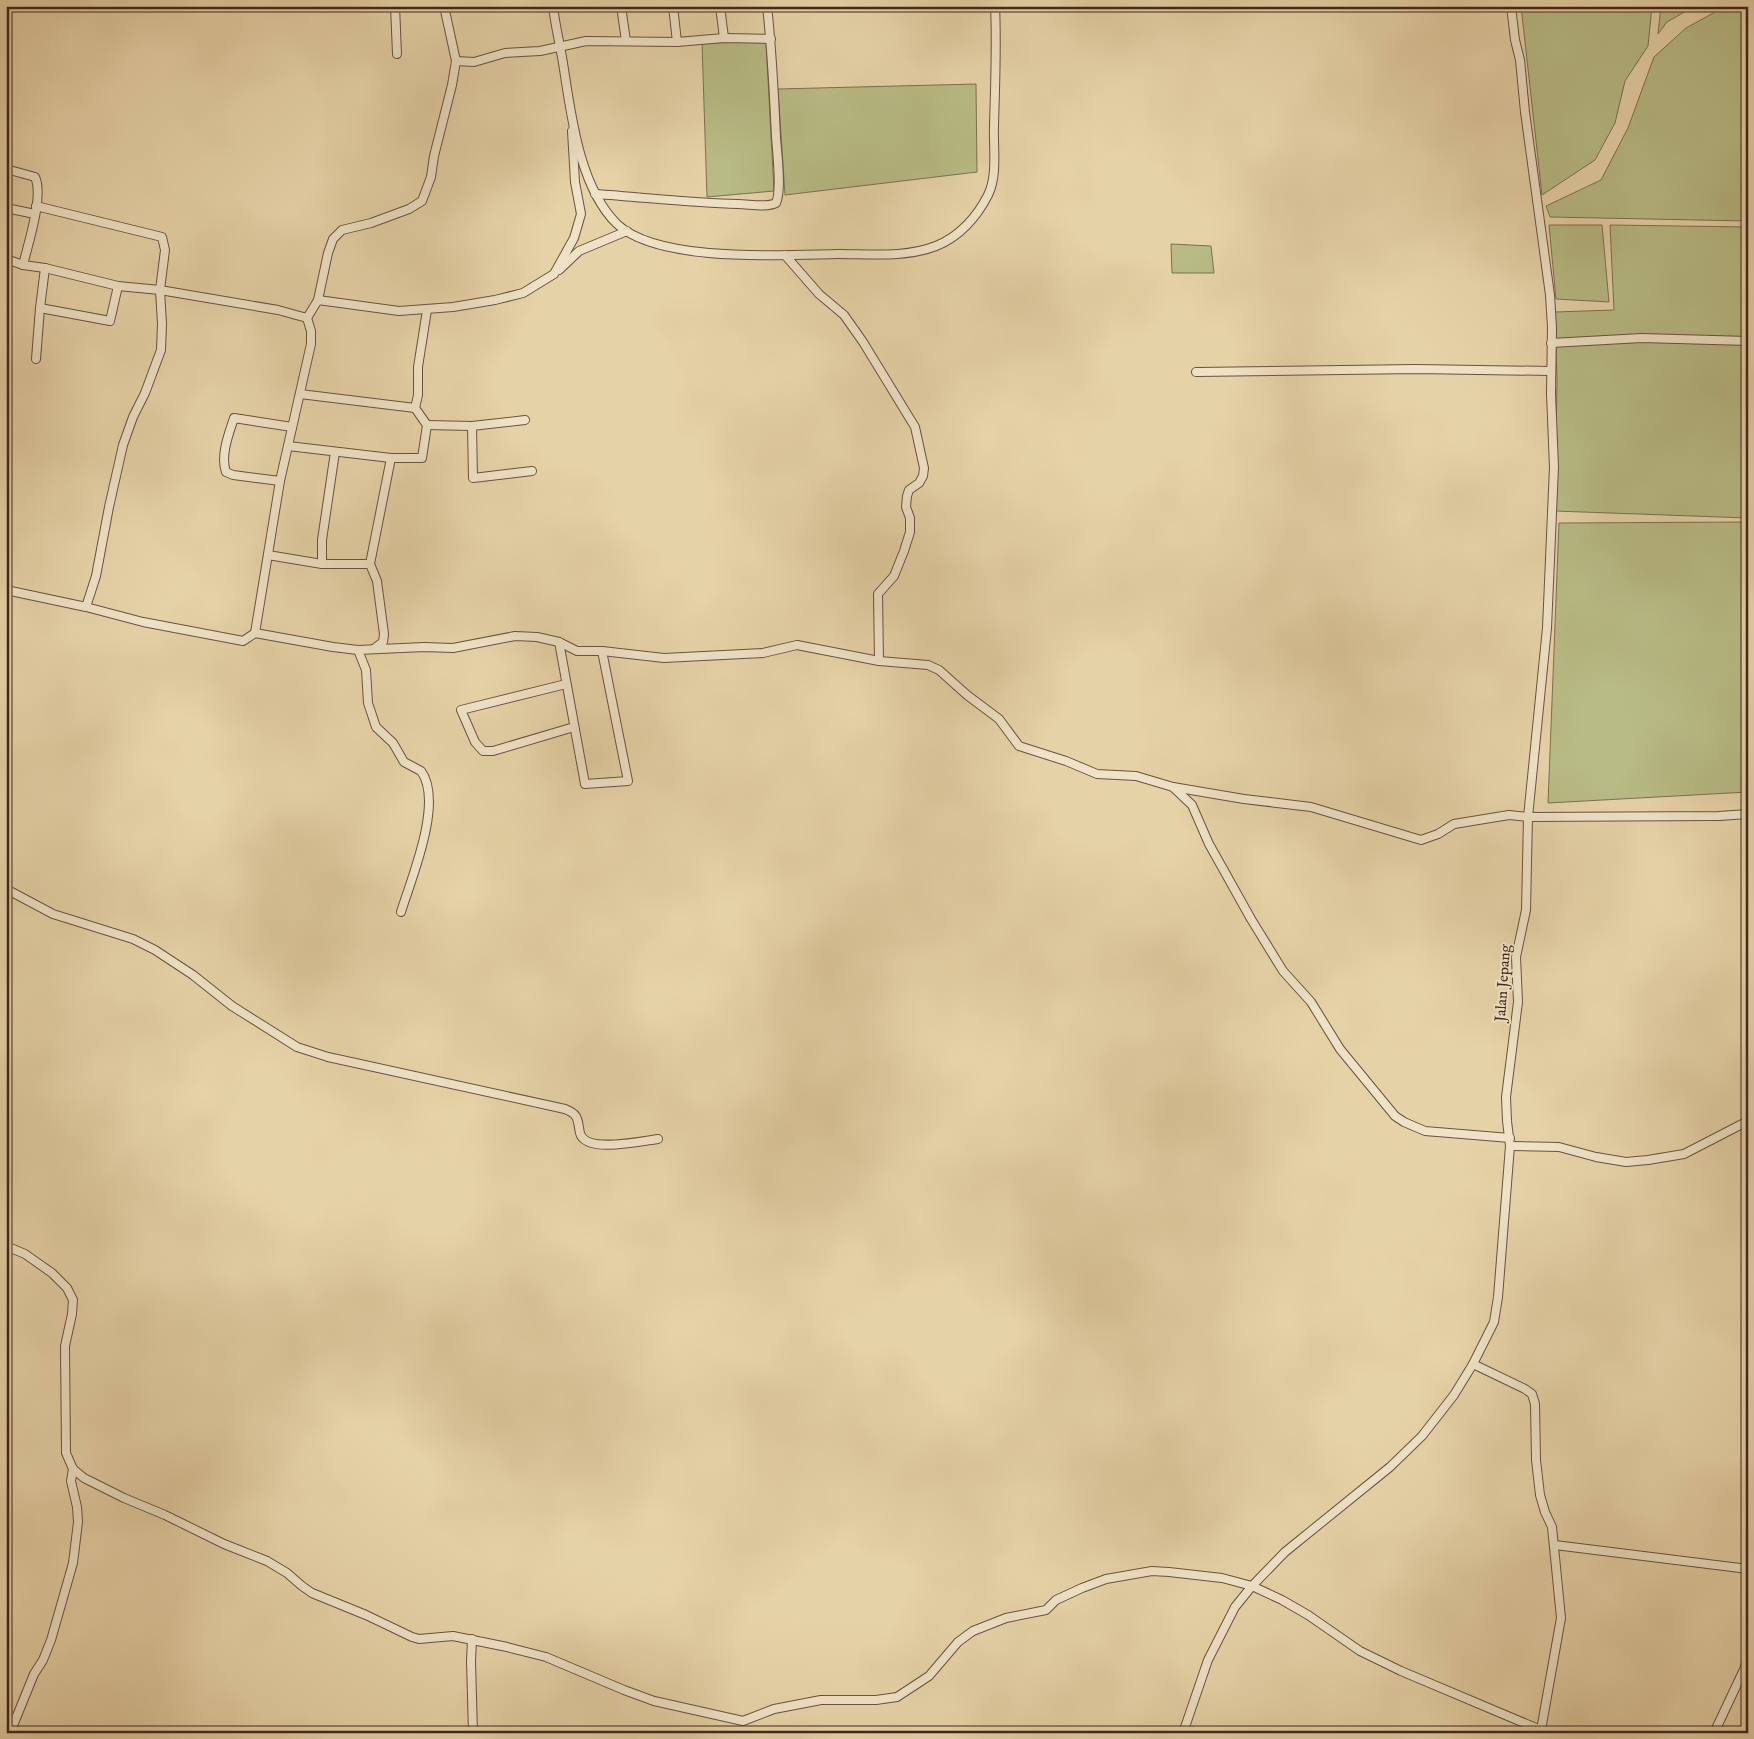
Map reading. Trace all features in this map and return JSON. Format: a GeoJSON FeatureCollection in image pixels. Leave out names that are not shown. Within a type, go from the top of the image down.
{"type":"FeatureCollection","features":[{"type":"Feature","properties":{"kind":"street"},"geometry":{"type":"LineString","coordinates":[[394,6],[397,54]]}},
{"type":"Feature","properties":{"kind":"street"},"geometry":{"type":"LineString","coordinates":[[6,590],[86,607],[143,622],[243,642],[254,633],[280,481],[311,344],[311,331],[307,318],[318,300],[332,240],[342,230],[371,223],[409,209],[422,201],[430,177],[456,62],[444,6]]}},
{"type":"Feature","properties":{"kind":"street"},"geometry":{"type":"LineString","coordinates":[[554,6],[572,122],[575,182],[581,214],[574,238],[554,274]]}},
{"type":"Feature","properties":{"kind":"street"},"geometry":{"type":"LineString","coordinates":[[621,6],[626,41]]}},
{"type":"Feature","properties":{"kind":"street"},"geometry":{"type":"LineString","coordinates":[[673,6],[677,42]]}},
{"type":"Feature","properties":{"kind":"street"},"geometry":{"type":"LineString","coordinates":[[720,6],[724,38]]}},
{"type":"Feature","properties":{"kind":"street"},"geometry":{"type":"LineString","coordinates":[[595,194],[689,202],[760,205],[776,203],[778,165],[771,39],[767,6]]}},
{"type":"Feature","properties":{"kind":"street"},"geometry":{"type":"LineString","coordinates":[[572,122],[589,182],[595,194],[609,215],[627,232],[645,240],[679,249],[712,254],[883,254],[923,250],[952,238],[968,225],[988,194],[993,170],[996,86],[995,6]]}},
{"type":"Feature","properties":{"kind":"street","name":"Jalan Jepang"},"geometry":{"type":"LineString","coordinates":[[1183,1733],[1208,1660],[1235,1607],[1252,1586],[1285,1552],[1390,1467],[1422,1436],[1454,1395],[1473,1364],[1494,1322],[1498,1297],[1510,1142],[1506,1097],[1518,1002],[1516,958],[1526,910],[1528,817],[1548,620],[1554,466],[1550,295],[1525,112],[1520,60],[1515,40],[1511,6]]}},
{"type":"Feature","properties":{"kind":"street"},"geometry":{"type":"LineString","coordinates":[[456,62],[474,62],[504,53],[540,51],[586,41],[677,42],[724,38],[771,39]]}},
{"type":"Feature","properties":{"kind":"street"},"geometry":{"type":"LineString","coordinates":[[6,169],[35,177],[38,184],[36,210],[23,265]]}},
{"type":"Feature","properties":{"kind":"street"},"geometry":{"type":"LineString","coordinates":[[6,208],[36,210],[162,237],[165,250],[160,290],[161,350],[133,417],[124,445],[109,507],[96,576],[86,607]]}},
{"type":"Feature","properties":{"kind":"street"},"geometry":{"type":"LineString","coordinates":[[318,300],[399,311],[426,310],[495,300],[523,293],[554,274],[579,251],[627,232]]}},
{"type":"Feature","properties":{"kind":"street"},"geometry":{"type":"LineString","coordinates":[[785,255],[818,294],[844,315],[863,342],[915,427],[921,451],[924,468],[923,476],[919,483],[909,490],[907,496],[906,508],[910,518],[910,532],[894,576],[878,594],[880,661]]}},
{"type":"Feature","properties":{"kind":"street"},"geometry":{"type":"LineString","coordinates":[[6,259],[23,265],[45,268],[118,286],[160,290],[278,310],[307,318]]}},
{"type":"Feature","properties":{"kind":"street"},"geometry":{"type":"LineString","coordinates":[[36,359],[45,268]]}},
{"type":"Feature","properties":{"kind":"street"},"geometry":{"type":"LineString","coordinates":[[40,308],[110,321],[118,286]]}},
{"type":"Feature","properties":{"kind":"street"},"geometry":{"type":"LineString","coordinates":[[288,446],[390,458],[422,458],[427,425],[416,408],[418,368],[426,310]]}},
{"type":"Feature","properties":{"kind":"street"},"geometry":{"type":"LineString","coordinates":[[1551,343],[1642,338],[1748,341]]}},
{"type":"Feature","properties":{"kind":"street"},"geometry":{"type":"LineString","coordinates":[[1196,372],[1398,369],[1551,371]]}},
{"type":"Feature","properties":{"kind":"street"},"geometry":{"type":"LineString","coordinates":[[300,394],[416,408]]}},
{"type":"Feature","properties":{"kind":"street"},"geometry":{"type":"LineString","coordinates":[[280,481],[233,475],[226,472],[224,462],[228,435],[234,418],[292,427]]}},
{"type":"Feature","properties":{"kind":"street"},"geometry":{"type":"LineString","coordinates":[[427,425],[472,426],[525,420]]}},
{"type":"Feature","properties":{"kind":"street"},"geometry":{"type":"LineString","coordinates":[[472,426],[473,478],[532,470]]}},
{"type":"Feature","properties":{"kind":"street"},"geometry":{"type":"LineString","coordinates":[[322,564],[322,540],[336,452]]}},
{"type":"Feature","properties":{"kind":"street"},"geometry":{"type":"LineString","coordinates":[[374,648],[382,642],[384,634],[377,581],[370,564],[390,458]]}},
{"type":"Feature","properties":{"kind":"street"},"geometry":{"type":"LineString","coordinates":[[268,555],[322,564],[370,564]]}},
{"type":"Feature","properties":{"kind":"street"},"geometry":{"type":"LineString","coordinates":[[254,633],[358,650],[374,648],[453,648],[515,636],[537,637],[559,642],[577,651],[602,651],[664,658],[763,653],[797,645],[880,661],[928,665],[939,670],[967,695],[999,719],[1019,746],[1066,761],[1097,774],[1136,776],[1173,787],[1244,799],[1311,807],[1421,840],[1438,834],[1454,824],[1509,815],[1528,817],[1719,816],[1748,814]]}},
{"type":"Feature","properties":{"kind":"street"},"geometry":{"type":"LineString","coordinates":[[559,642],[585,784],[628,781],[602,651]]}},
{"type":"Feature","properties":{"kind":"street"},"geometry":{"type":"LineString","coordinates":[[358,650],[366,670],[368,703],[376,727],[393,743],[404,762],[421,771],[428,791],[428,823],[402,912]]}},
{"type":"Feature","properties":{"kind":"street"},"geometry":{"type":"LineString","coordinates":[[566,684],[461,710],[475,742],[483,751],[493,751],[574,727]]}},
{"type":"Feature","properties":{"kind":"street"},"geometry":{"type":"LineString","coordinates":[[1173,787],[1192,805],[1209,844],[1283,971],[1312,1002],[1340,1049],[1395,1116],[1404,1122],[1425,1131],[1532,1145],[1559,1146],[1626,1162],[1684,1154],[1748,1122]]}},
{"type":"Feature","properties":{"kind":"street"},"geometry":{"type":"LineString","coordinates":[[6,889],[53,914],[132,939],[155,950],[193,975],[232,1006],[297,1047],[307,1051],[460,1087],[565,1109],[574,1113],[582,1137],[589,1143],[608,1145],[658,1139]]}},
{"type":"Feature","properties":{"kind":"street"},"geometry":{"type":"LineString","coordinates":[[6,1246],[25,1254],[52,1273],[67,1288],[73,1300],[65,1346],[66,1453],[73,1469],[84,1478],[224,1544],[267,1561],[287,1573],[312,1593],[366,1615],[412,1637],[419,1639],[453,1636],[546,1657],[654,1701],[743,1721],[774,1709],[821,1700],[876,1700],[897,1697],[929,1676],[958,1642],[973,1631],[1006,1618],[1046,1610],[1056,1600],[1106,1579],[1152,1571],[1222,1578],[1252,1586],[1308,1615],[1360,1652],[1544,1731],[1561,1618],[1552,1527],[1540,1495],[1536,1460],[1535,1404],[1532,1394],[1526,1389],[1473,1364]]}},
{"type":"Feature","properties":{"kind":"street"},"geometry":{"type":"LineString","coordinates":[[10,1733],[34,1674],[52,1640],[73,1564],[78,1507],[71,1481],[73,1469]]}},
{"type":"Feature","properties":{"kind":"street"},"geometry":{"type":"LineString","coordinates":[[1555,1545],[1748,1569]]}},
{"type":"Feature","properties":{"kind":"street"},"geometry":{"type":"LineString","coordinates":[[472,1639],[470,1661],[473,1733]]}},
{"type":"Feature","properties":{"kind":"street"},"geometry":{"type":"LineString","coordinates":[[1714,1733],[1748,1661]]}},
{"type":"Feature","properties":{"kind":"green space"},"geometry":{"type":"Polygon","coordinates":[[[1521,6],[1652,6],[1648,46],[1625,81],[1615,123],[1595,160],[1542,195],[1521,6]]]}},
{"type":"Feature","properties":{"kind":"green space"},"geometry":{"type":"Polygon","coordinates":[[[1661,6],[1695,6],[1667,22],[1658,34],[1661,6]]]}},
{"type":"Feature","properties":{"kind":"green space"},"geometry":{"type":"Polygon","coordinates":[[[1726,6],[1748,6],[1748,221],[1550,217],[1546,206],[1601,180],[1628,128],[1654,57],[1686,28],[1726,6]]]}},
{"type":"Feature","properties":{"kind":"green space"},"geometry":{"type":"Polygon","coordinates":[[[766,42],[774,191],[707,197],[702,43],[766,42]]]}},
{"type":"Feature","properties":{"kind":"green space"},"geometry":{"type":"Polygon","coordinates":[[[976,84],[977,172],[785,195],[778,89],[976,84]]]}},
{"type":"Feature","properties":{"kind":"green space"},"geometry":{"type":"Polygon","coordinates":[[[1549,225],[1602,225],[1609,302],[1556,299],[1549,225]]]}},
{"type":"Feature","properties":{"kind":"green space"},"geometry":{"type":"Polygon","coordinates":[[[1610,225],[1748,227],[1748,518],[1555,511],[1557,380],[1555,312],[1614,310],[1610,225]]]}},
{"type":"Feature","properties":{"kind":"green space"},"geometry":{"type":"Polygon","coordinates":[[[1171,244],[1211,246],[1214,273],[1172,273],[1171,244]]]}},
{"type":"Feature","properties":{"kind":"green space"},"geometry":{"type":"Polygon","coordinates":[[[1748,522],[1748,792],[1548,803],[1559,523],[1748,522]]]}}]}
